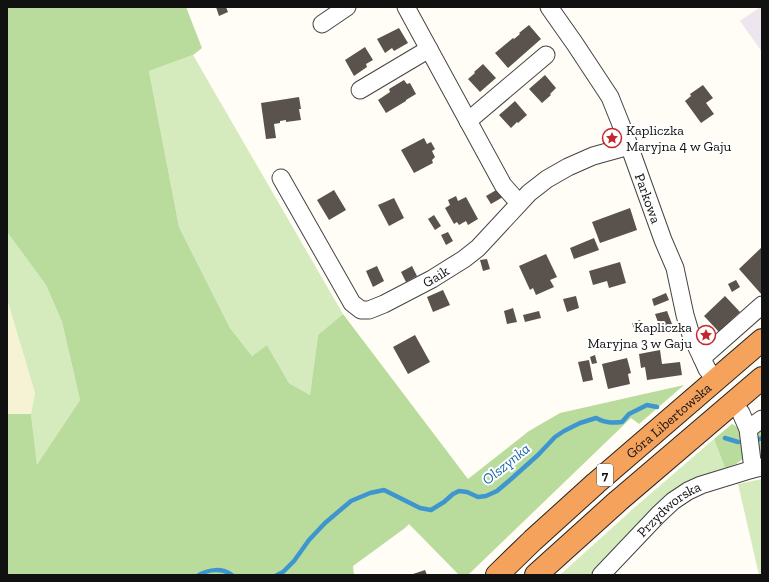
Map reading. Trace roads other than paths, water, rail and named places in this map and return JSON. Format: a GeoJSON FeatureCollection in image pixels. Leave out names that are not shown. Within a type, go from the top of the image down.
{"type":"FeatureCollection","features":[{"type":"Feature","properties":{"kind":"highway","name":"7"},"geometry":{"type":"LineString","coordinates":[[716,380],[762,340]]}},
{"type":"Feature","properties":{"kind":"highway","name":"7"},"geometry":{"type":"LineString","coordinates":[[733,403],[762,378]]}},
{"type":"Feature","properties":{"kind":"highway","name":"Góra Libertowska"},"geometry":{"type":"LineString","coordinates":[[497,575],[596,483],[716,380]]}},
{"type":"Feature","properties":{"kind":"highway","name":"Góra Libertowska"},"geometry":{"type":"LineString","coordinates":[[536,575],[618,501],[733,403]]}},
{"type":"Feature","properties":{"kind":"street"},"geometry":{"type":"LineString","coordinates":[[322,24],[347,7]]}},
{"type":"Feature","properties":{"kind":"street"},"geometry":{"type":"LineString","coordinates":[[406,7],[503,185],[519,203]]}},
{"type":"Feature","properties":{"kind":"street","name":"Parkowa"},"geometry":{"type":"LineString","coordinates":[[549,7],[576,44],[610,96],[663,240],[675,268],[691,335],[708,369],[716,380]]}},
{"type":"Feature","properties":{"kind":"street"},"geometry":{"type":"LineString","coordinates":[[360,90],[429,49]]}},
{"type":"Feature","properties":{"kind":"street"},"geometry":{"type":"LineString","coordinates":[[468,122],[546,55]]}},
{"type":"Feature","properties":{"kind":"street","name":"Gaik"},"geometry":{"type":"LineString","coordinates":[[281,178],[352,303],[361,310],[369,310],[384,304],[432,279],[464,259],[478,248],[529,193],[547,180],[568,167],[593,156],[629,146]]}},
{"type":"Feature","properties":{"kind":"street"},"geometry":{"type":"LineString","coordinates":[[702,358],[762,305]]}},
{"type":"Feature","properties":{"kind":"street"},"geometry":{"type":"LineString","coordinates":[[733,403],[741,413],[748,429],[758,468]]}},
{"type":"Feature","properties":{"kind":"street"},"geometry":{"type":"LineString","coordinates":[[748,429],[762,419]]}},
{"type":"Feature","properties":{"kind":"street","name":"Przydworska"},"geometry":{"type":"LineString","coordinates":[[601,575],[673,501],[688,491],[701,485],[758,468]]}},
{"type":"Feature","properties":{"kind":"waterway","name":"Olszynka"},"geometry":{"type":"LineString","coordinates":[[277,575],[283,572],[294,561],[309,540],[325,523],[351,501],[370,493],[384,490],[420,508],[431,510],[459,491],[467,492],[478,497],[486,496],[497,491],[538,455],[555,437],[564,431],[580,423],[596,418],[602,421],[622,422],[629,414],[647,405],[657,407]]}},
{"type":"Feature","properties":{"kind":"waterway","name":"Olszynka"},"geometry":{"type":"LineString","coordinates":[[725,438],[738,442]]}},
{"type":"Feature","properties":{"kind":"waterway","name":"Olszynka"},"geometry":{"type":"LineString","coordinates":[[757,440],[762,438]]}},
{"type":"Feature","properties":{"kind":"waterway","name":"Olszynka"},"geometry":{"type":"LineString","coordinates":[[199,575],[207,571],[216,570],[224,571],[232,575]]}},
{"type":"Feature","properties":{"kind":"place","name":"Kapliczka Maryjna 4 w Gaju"},"geometry":{"type":"Point","coordinates":[612,138]}},
{"type":"Feature","properties":{"kind":"place","name":"Kapliczka Maryjna 3 w Gaju"},"geometry":{"type":"Point","coordinates":[706,335]}}]}
